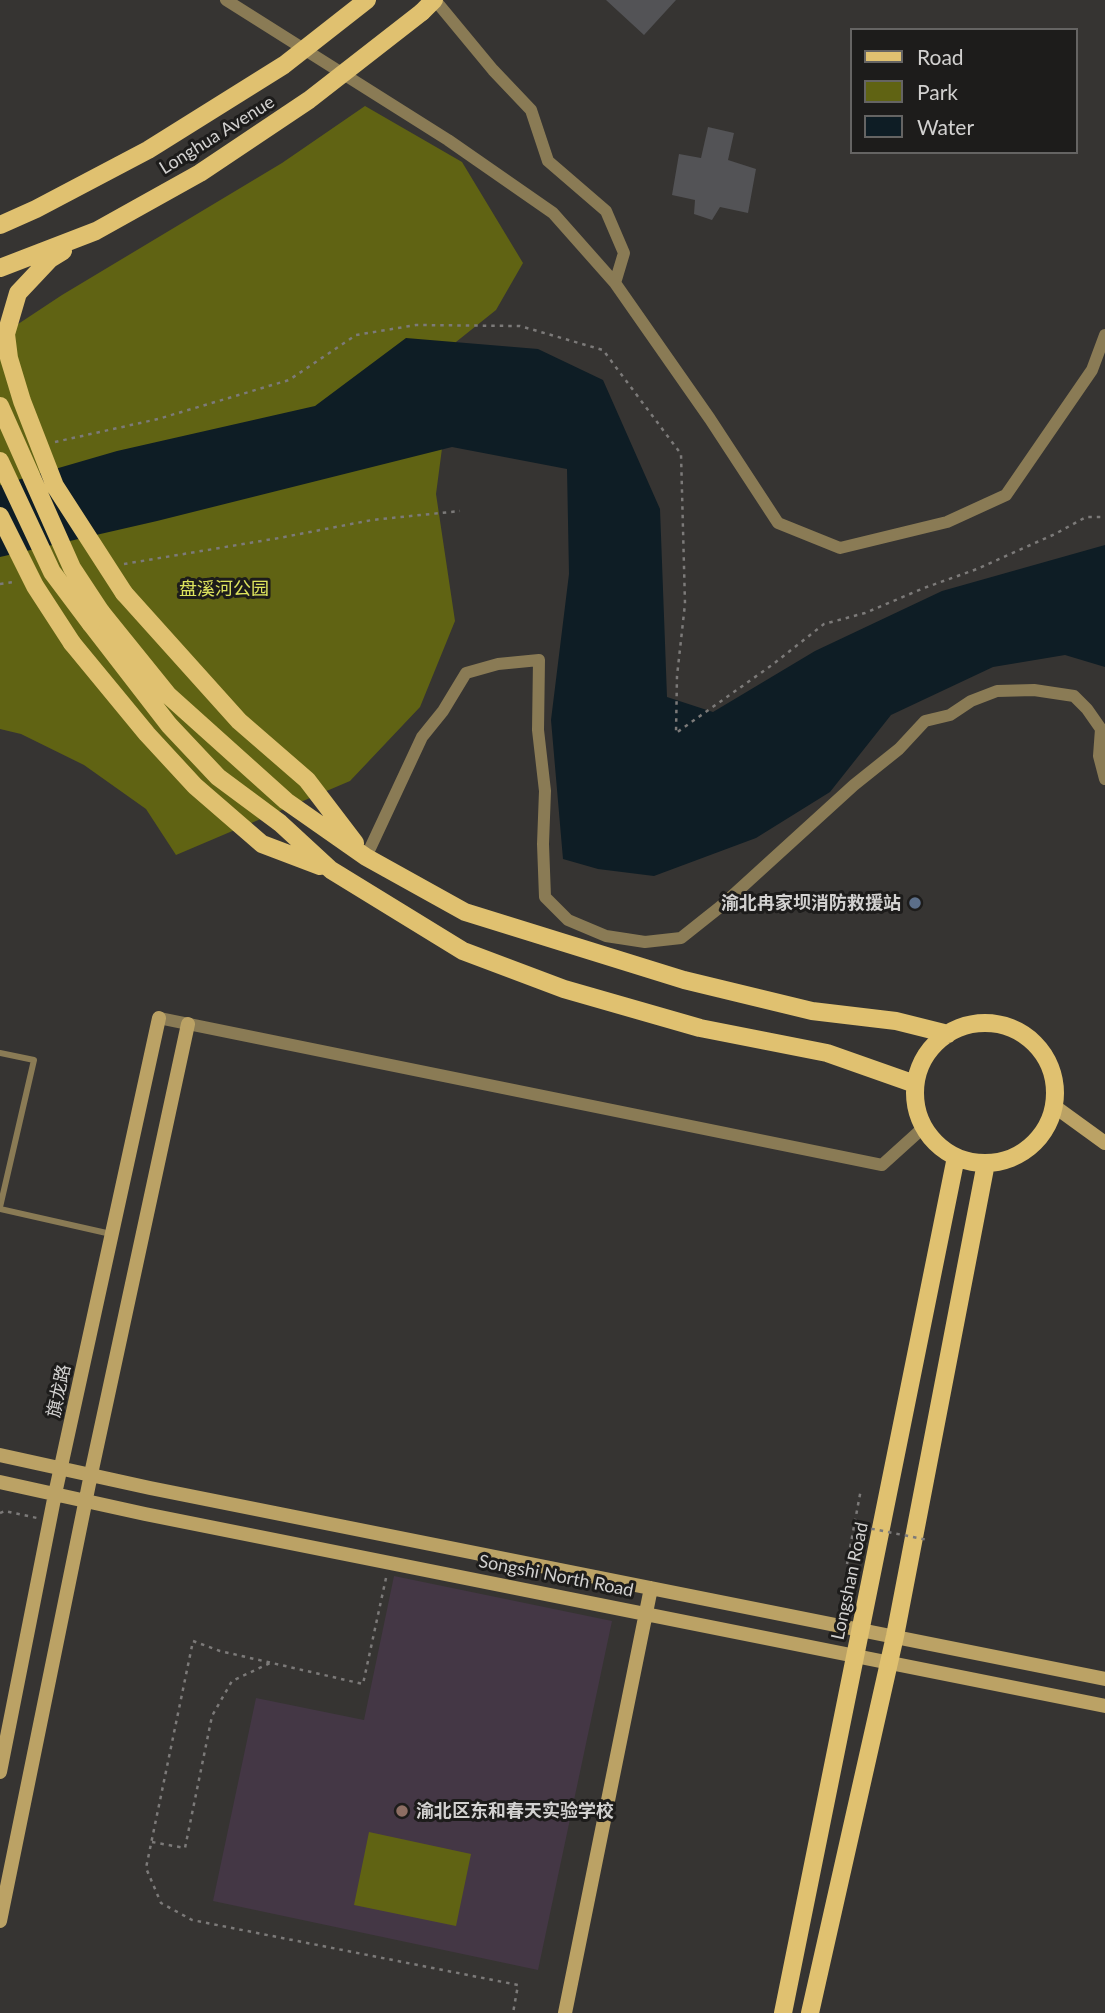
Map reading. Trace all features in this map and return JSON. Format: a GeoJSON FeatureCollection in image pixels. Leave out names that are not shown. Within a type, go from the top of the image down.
{"type":"FeatureCollection","features":[{"type":"Feature","properties":{"kind":"main road","name":"Longhua Avenue"},"geometry":{"type":"LineString","coordinates":[[0,225],[148,150],[284,65],[367,0]]}},
{"type":"Feature","properties":{"kind":"main road","name":"Longhua Avenue"},"geometry":{"type":"LineString","coordinates":[[0,268],[96,232],[200,173],[309,100],[430,4]]}},
{"type":"Feature","properties":{"kind":"main road"},"geometry":{"type":"LineString","coordinates":[[96,232],[50,259],[18,293],[6,334],[9,358],[55,486],[124,593],[239,721],[306,780],[366,857]]}},
{"type":"Feature","properties":{"kind":"main road"},"geometry":{"type":"LineString","coordinates":[[0,406],[96,618],[169,725],[218,777],[280,823],[331,870]]}},
{"type":"Feature","properties":{"kind":"main road"},"geometry":{"type":"LineString","coordinates":[[0,461],[52,572],[168,695],[286,801],[366,857],[465,912],[684,980],[812,1011],[896,1021],[948,1034]]}},
{"type":"Feature","properties":{"kind":"main road"},"geometry":{"type":"LineString","coordinates":[[0,516],[35,586],[72,643],[147,734],[195,786],[262,844],[331,870],[463,951],[564,989],[700,1028],[827,1054],[915,1084]]}},
{"type":"Feature","properties":{"kind":"main road","name":"旗龙路"},"geometry":{"type":"LineString","coordinates":[[0,1772],[55,1494],[159,1018]]}},
{"type":"Feature","properties":{"kind":"main road"},"geometry":{"type":"LineString","coordinates":[[992,1023],[1014,1029],[1034,1042],[1048,1061],[1055,1083],[1054,1106],[1045,1129],[1030,1147],[1009,1160],[986,1163],[970,1162],[956,1157],[937,1145],[924,1128],[916,1107],[915,1084],[921,1065],[932,1047],[948,1034],[969,1025],[992,1023]]}},
{"type":"Feature","properties":{"kind":"main road"},"geometry":{"type":"LineString","coordinates":[[0,1922],[90,1474],[188,1024]]}},
{"type":"Feature","properties":{"kind":"main road"},"geometry":{"type":"LineString","coordinates":[[1054,1106],[1105,1143]]}},
{"type":"Feature","properties":{"kind":"main road","name":"Longshan Road"},"geometry":{"type":"LineString","coordinates":[[783,2013],[956,1157]]}},
{"type":"Feature","properties":{"kind":"main road"},"geometry":{"type":"LineString","coordinates":[[810,2013],[895,1636],[986,1163]]}},
{"type":"Feature","properties":{"kind":"main road","name":"Songshi North Road"},"geometry":{"type":"LineString","coordinates":[[0,1455],[150,1488],[1105,1679]]}},
{"type":"Feature","properties":{"kind":"main road","name":"Songshi North Road"},"geometry":{"type":"LineString","coordinates":[[0,1482],[389,1563],[1105,1706]]}},
{"type":"Feature","properties":{"kind":"main road"},"geometry":{"type":"LineString","coordinates":[[565,2013],[651,1588]]}},
{"type":"Feature","properties":{"kind":"street"},"geometry":{"type":"LineString","coordinates":[[226,0],[447,139],[553,213],[615,284],[710,419],[778,523],[840,548],[947,522],[1006,495],[1092,370],[1105,335]]}},
{"type":"Feature","properties":{"kind":"street"},"geometry":{"type":"LineString","coordinates":[[430,4],[531,110],[548,161],[606,211],[624,253],[615,284]]}},
{"type":"Feature","properties":{"kind":"street"},"geometry":{"type":"LineString","coordinates":[[366,857],[422,737],[443,711],[466,673],[498,664],[539,660],[538,730],[545,791],[545,897],[568,920],[606,936],[645,942],[681,938],[720,907],[854,785],[899,749],[925,721],[950,716],[971,701],[997,691],[1034,690],[1074,696],[1101,729],[1098,756],[1105,779]]}},
{"type":"Feature","properties":{"kind":"street"},"geometry":{"type":"LineString","coordinates":[[159,1018],[882,1165],[924,1128]]}},
{"type":"Feature","properties":{"kind":"lane"},"geometry":{"type":"LineString","coordinates":[[0,1053],[34,1060],[0,1208],[112,1234]]}},
{"type":"Feature","properties":{"kind":"path"},"geometry":{"type":"LineString","coordinates":[[51,443],[158,419],[289,380],[356,335],[416,325],[520,326],[603,350],[681,454],[685,604],[677,676],[676,733],[772,666],[824,624],[865,613],[977,569],[1086,517],[1105,517]]}},
{"type":"Feature","properties":{"kind":"path"},"geometry":{"type":"LineString","coordinates":[[116,565],[372,520],[460,511]]}},
{"type":"Feature","properties":{"kind":"path"},"geometry":{"type":"LineString","coordinates":[[0,584],[14,582]]}},
{"type":"Feature","properties":{"kind":"path"},"geometry":{"type":"LineString","coordinates":[[847,1564],[861,1489]]}},
{"type":"Feature","properties":{"kind":"path"},"geometry":{"type":"LineString","coordinates":[[0,1513],[5,1511],[51,1520]]}},
{"type":"Feature","properties":{"kind":"path"},"geometry":{"type":"LineString","coordinates":[[854,1525],[928,1540]]}},
{"type":"Feature","properties":{"kind":"path"},"geometry":{"type":"LineString","coordinates":[[389,1563],[363,1684],[220,1651],[193,1641],[146,1868],[162,1903],[192,1920],[517,1985],[513,2013]]}},
{"type":"Feature","properties":{"kind":"path"},"geometry":{"type":"LineString","coordinates":[[152,1842],[186,1849],[212,1716],[232,1681],[270,1663]]}},
{"type":"Feature","properties":{"kind":"shaded area","name":"渝北区东和春天实验学校"},"geometry":{"type":"Polygon","coordinates":[[[394,1576],[612,1621],[538,1970],[213,1901],[256,1698],[364,1720],[394,1576]]]}},
{"type":"Feature","properties":{"kind":"green space","name":"盘溪河公园"},"geometry":{"type":"Polygon","coordinates":[[[365,106],[462,162],[523,263],[496,310],[456,342],[436,494],[455,621],[420,707],[350,781],[176,855],[146,809],[84,765],[21,734],[0,729],[0,336],[62,295],[282,163],[365,106]]]}},
{"type":"Feature","properties":{"kind":"green space"},"geometry":{"type":"Polygon","coordinates":[[[369,1832],[471,1854],[456,1926],[354,1905],[369,1832]]]}},
{"type":"Feature","properties":{"kind":"water"},"geometry":{"type":"Polygon","coordinates":[[[406,338],[538,349],[603,380],[660,509],[667,697],[713,712],[815,651],[942,591],[1105,545],[1105,667],[1065,655],[993,667],[891,715],[830,792],[756,838],[654,876],[598,869],[563,859],[551,720],[569,574],[567,469],[452,447],[157,521],[0,557],[0,485],[117,451],[315,406],[406,338]]]}},
{"type":"Feature","properties":{"kind":"building"},"geometry":{"type":"Polygon","coordinates":[[[606,0],[676,0],[644,35],[606,0]]]}},
{"type":"Feature","properties":{"kind":"building"},"geometry":{"type":"Polygon","coordinates":[[[708,127],[734,133],[728,160],[756,169],[748,213],[720,207],[712,220],[694,214],[695,200],[672,195],[679,154],[701,158],[708,127]]]}},
{"type":"Feature","properties":{"kind":"place","name":"渝北冉家坝消防救援站"},"geometry":{"type":"Point","coordinates":[915,903]}},
{"type":"Feature","properties":{"kind":"place","name":"渝北区东和春天实验学校"},"geometry":{"type":"Point","coordinates":[402,1811]}}]}
